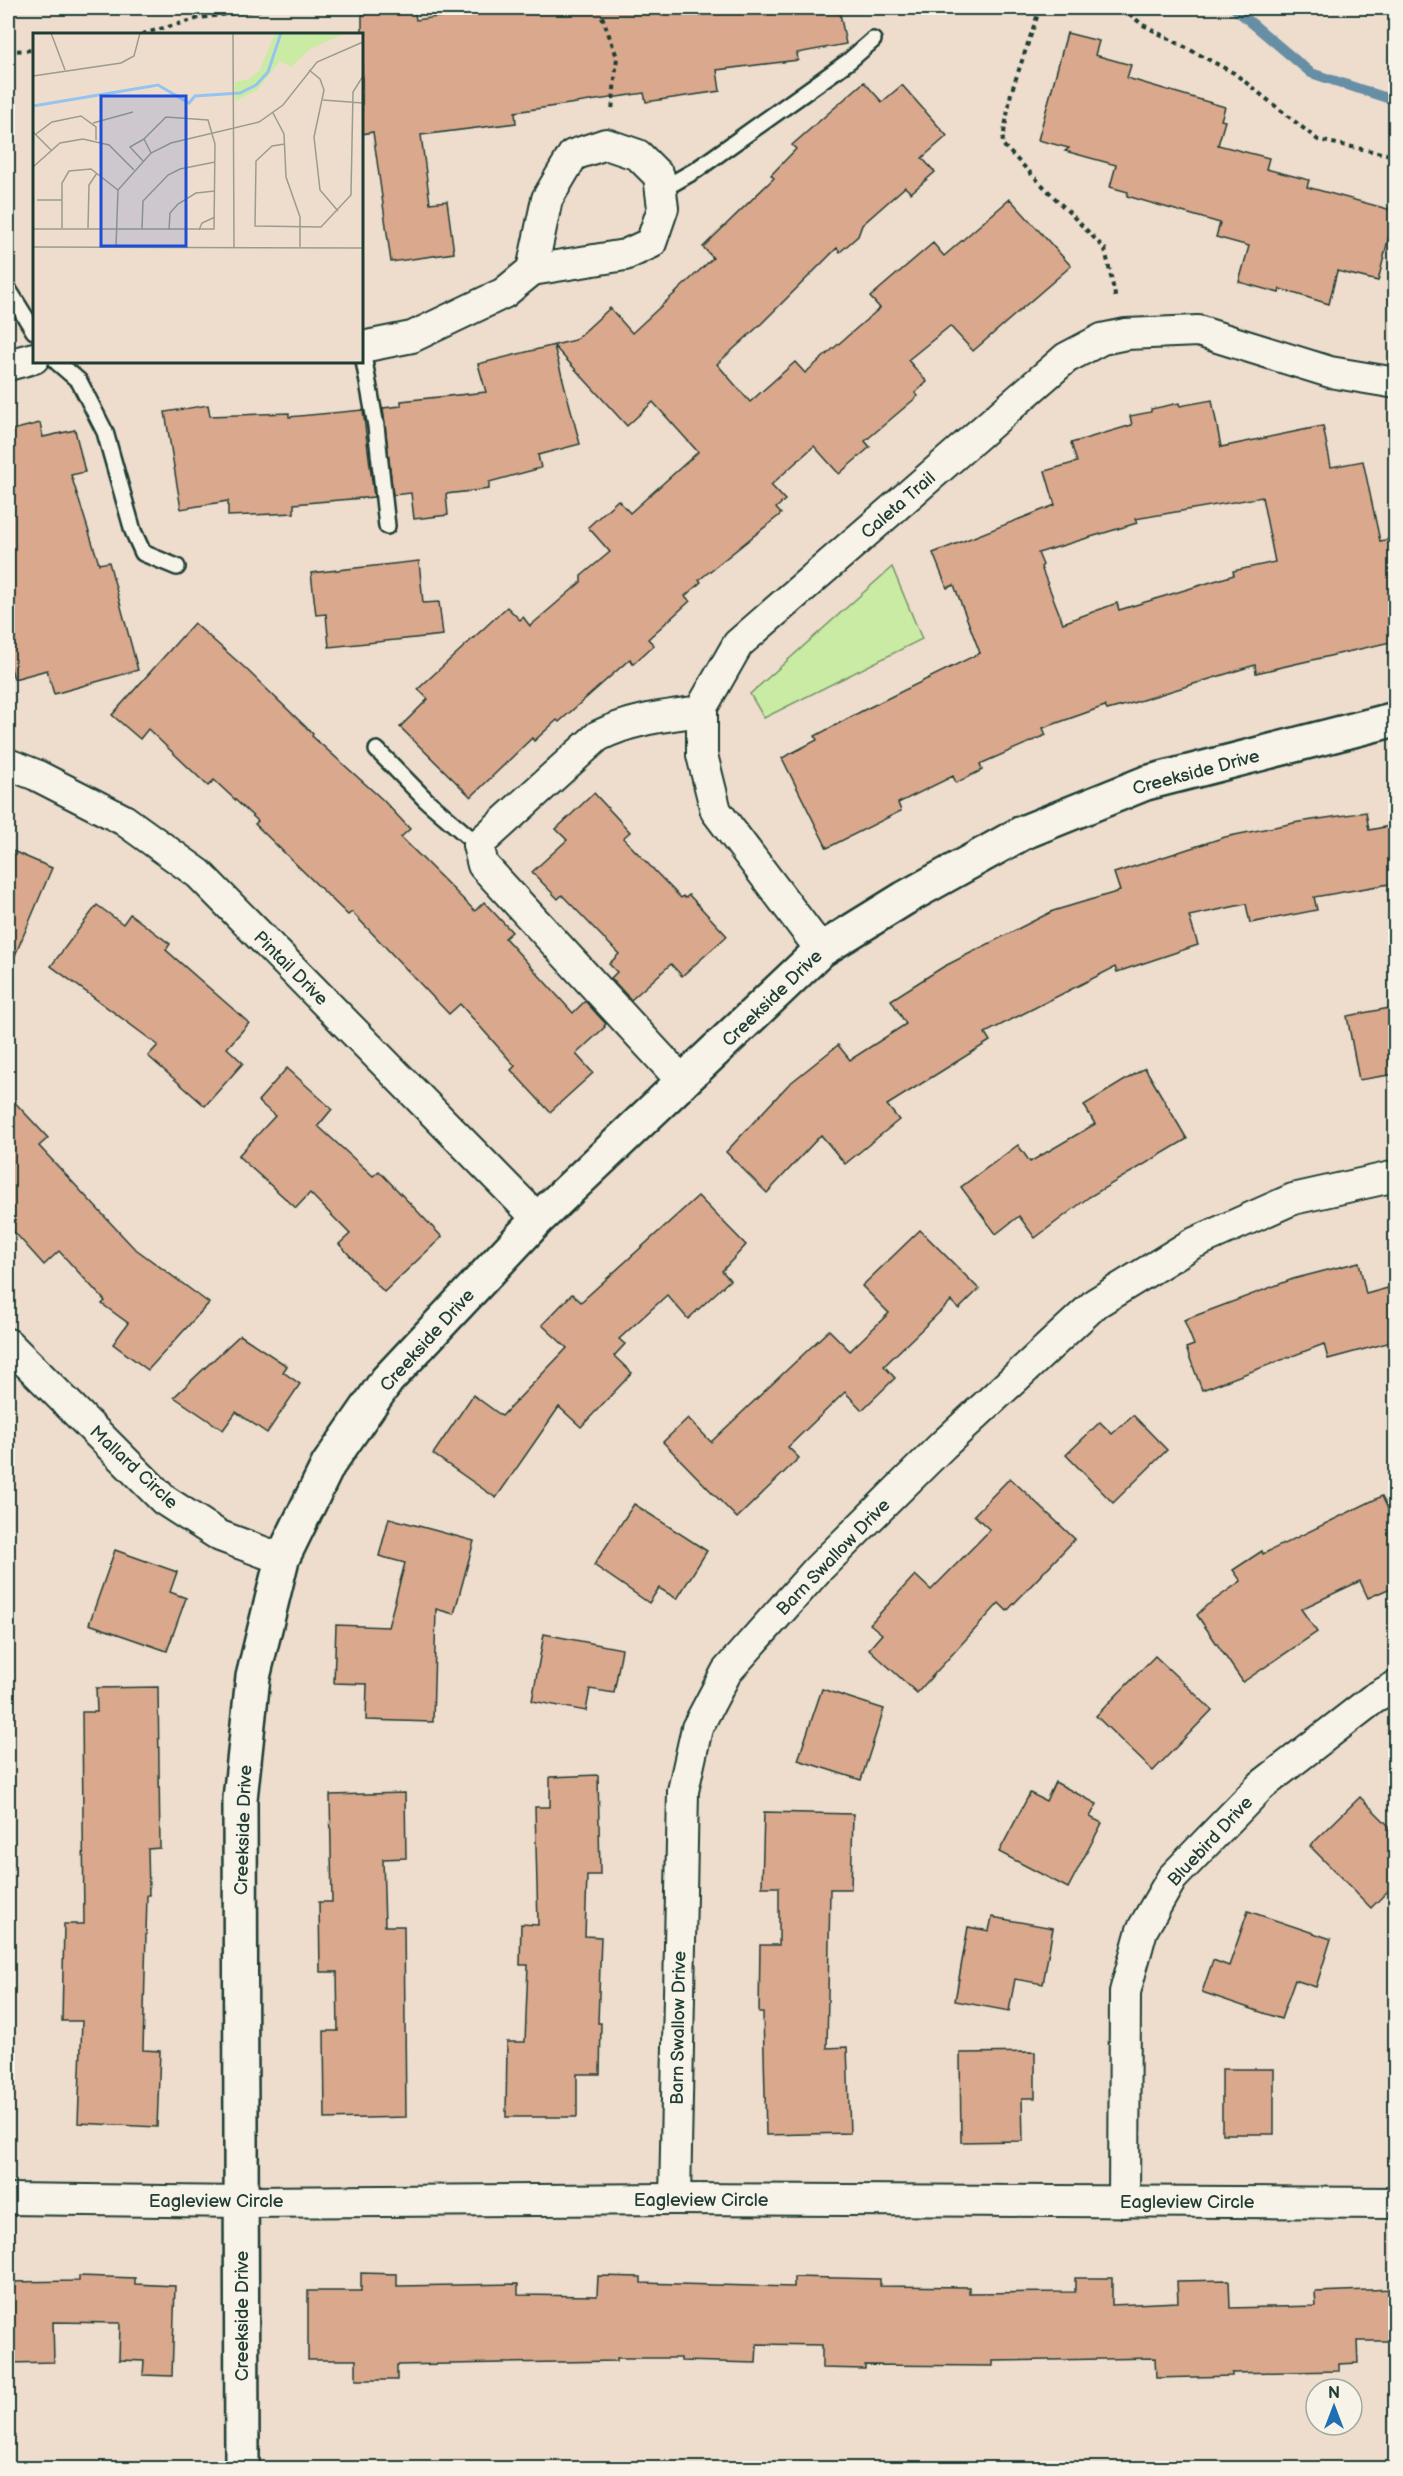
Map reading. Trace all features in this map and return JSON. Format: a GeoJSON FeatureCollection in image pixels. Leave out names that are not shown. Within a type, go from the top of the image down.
{"type":"FeatureCollection","features":[{"type":"Feature","properties":{"kind":"street"},"geometry":{"type":"LineString","coordinates":[[363,349],[412,337],[504,293],[532,270],[625,255],[651,243],[663,208],[659,176],[638,155],[606,144],[573,155],[547,199],[532,270]]}},
{"type":"Feature","properties":{"kind":"street","name":"Caleta Trail"},"geometry":{"type":"LineString","coordinates":[[821,950],[716,811],[702,755],[702,707],[738,644],[1066,358],[1102,339],[1126,334],[1198,331],[1330,372],[1395,383]]}},
{"type":"Feature","properties":{"kind":"street"},"geometry":{"type":"LineString","coordinates":[[8,365],[33,358]]}},
{"type":"Feature","properties":{"kind":"street"},"geometry":{"type":"LineString","coordinates":[[683,1082],[483,865],[478,845],[598,736],[644,718],[702,711]]}},
{"type":"Feature","properties":{"kind":"street","name":"Creekside Drive"},"geometry":{"type":"LineString","coordinates":[[242,2469],[240,1799],[253,1677],[282,1558],[328,1465],[387,1380],[538,1219],[821,950],[905,898],[1023,833],[1146,783],[1395,719]]}},
{"type":"Feature","properties":{"kind":"street","name":"Pintail Drive"},"geometry":{"type":"LineString","coordinates":[[8,764],[36,775],[124,820],[199,874],[538,1219]]}},
{"type":"Feature","properties":{"kind":"street","name":"Barn Swallow Drive"},"geometry":{"type":"LineString","coordinates":[[675,2199],[683,1791],[697,1728],[727,1671],[817,1570],[884,1503],[951,1437],[1096,1303],[1192,1244],[1293,1199],[1395,1176]]}},
{"type":"Feature","properties":{"kind":"street","name":"Mallard Circle"},"geometry":{"type":"LineString","coordinates":[[8,1344],[165,1500],[220,1536],[282,1558]]}},
{"type":"Feature","properties":{"kind":"street","name":"Bluebird Drive"},"geometry":{"type":"LineString","coordinates":[[1124,2202],[1125,1992],[1142,1930],[1172,1878],[1262,1785],[1373,1700],[1395,1686]]}},
{"type":"Feature","properties":{"kind":"street","name":"Eagleview Circle"},"geometry":{"type":"LineString","coordinates":[[8,2199],[243,2202],[675,2199],[1395,2204]]}},
{"type":"Feature","properties":{"kind":"lane"},"geometry":{"type":"LineString","coordinates":[[660,190],[696,170],[849,61],[873,40]]}},
{"type":"Feature","properties":{"kind":"lane"},"geometry":{"type":"LineString","coordinates":[[8,289],[33,329]]}},
{"type":"Feature","properties":{"kind":"lane"},"geometry":{"type":"LineString","coordinates":[[363,354],[376,426],[387,526]]}},
{"type":"Feature","properties":{"kind":"lane"},"geometry":{"type":"LineString","coordinates":[[58,363],[79,381],[105,432],[133,531],[143,553],[177,567]]}},
{"type":"Feature","properties":{"kind":"lane"},"geometry":{"type":"LineString","coordinates":[[377,750],[426,800],[478,845]]}},
{"type":"Feature","properties":{"kind":"path"},"geometry":{"type":"LineString","coordinates":[[146,33],[200,18],[272,8]]}},
{"type":"Feature","properties":{"kind":"path"},"geometry":{"type":"LineString","coordinates":[[598,8],[617,57],[611,120],[606,144]]}},
{"type":"Feature","properties":{"kind":"path"},"geometry":{"type":"LineString","coordinates":[[1040,8],[1011,93],[1002,144],[1105,249],[1116,300]]}},
{"type":"Feature","properties":{"kind":"path"},"geometry":{"type":"LineString","coordinates":[[1122,8],[1143,25],[1234,73],[1318,140],[1395,156]]}},
{"type":"Feature","properties":{"kind":"path"},"geometry":{"type":"LineString","coordinates":[[8,51],[33,50]]}},
{"type":"Feature","properties":{"kind":"green space"},"geometry":{"type":"Polygon","coordinates":[[[892,567],[922,639],[764,718],[750,694],[892,567]]]}},
{"type":"Feature","properties":{"kind":"building"},"geometry":{"type":"Polygon","coordinates":[[[414,8],[416,20],[459,14],[460,17],[522,8],[839,8],[846,44],[797,53],[798,60],[717,70],[720,91],[646,102],[644,93],[515,112],[516,123],[421,135],[430,203],[447,201],[454,253],[391,262],[373,132],[363,134],[362,15],[414,8]]]}},
{"type":"Feature","properties":{"kind":"building"},"geometry":{"type":"Polygon","coordinates":[[[1067,33],[1099,41],[1095,55],[1131,65],[1127,78],[1225,107],[1221,120],[1225,121],[1218,145],[1269,158],[1266,169],[1309,180],[1307,187],[1395,211],[1378,281],[1337,271],[1329,304],[1280,289],[1279,293],[1239,282],[1249,246],[1216,237],[1220,223],[1127,196],[1128,192],[1110,187],[1116,165],[1065,151],[1069,148],[1038,140],[1067,33]]]}},
{"type":"Feature","properties":{"kind":"building"},"geometry":{"type":"Polygon","coordinates":[[[864,82],[882,102],[902,85],[947,136],[922,158],[935,172],[911,193],[905,187],[862,225],[858,236],[840,252],[837,248],[761,324],[717,364],[750,402],[795,362],[805,373],[880,308],[870,297],[933,243],[944,256],[1010,199],[1071,266],[973,351],[950,326],[908,360],[927,382],[915,393],[918,396],[865,441],[870,447],[839,474],[814,446],[771,485],[785,500],[776,508],[781,514],[699,580],[701,582],[685,596],[690,601],[648,639],[654,645],[633,664],[630,659],[559,722],[557,720],[534,741],[532,738],[471,797],[400,727],[428,699],[418,689],[507,607],[520,620],[523,617],[530,626],[581,582],[581,576],[610,552],[588,527],[618,500],[630,513],[698,452],[653,402],[627,426],[554,346],[580,444],[538,455],[541,468],[489,482],[489,489],[446,494],[448,515],[414,519],[411,493],[393,495],[383,408],[401,406],[401,401],[486,392],[478,364],[575,340],[610,308],[632,333],[713,258],[703,247],[774,178],[771,175],[796,149],[792,145],[864,82]]]}},
{"type":"Feature","properties":{"kind":"building"},"geometry":{"type":"Polygon","coordinates":[[[1212,400],[1221,447],[1323,426],[1331,467],[1363,461],[1380,541],[1395,538],[1395,641],[1256,673],[1255,665],[1126,705],[1107,710],[1105,706],[1043,728],[1046,735],[980,764],[982,770],[956,783],[953,776],[898,803],[901,811],[827,848],[782,758],[817,740],[815,736],[862,711],[980,653],[954,585],[947,588],[933,553],[1055,505],[1045,471],[1077,462],[1071,443],[1132,425],[1130,416],[1179,403],[1180,406],[1212,400]],[[1262,497],[1135,519],[1137,523],[1038,553],[1043,565],[1041,567],[1063,623],[1117,603],[1119,610],[1234,575],[1233,571],[1275,562],[1262,497]]]}},
{"type":"Feature","properties":{"kind":"building"},"geometry":{"type":"Polygon","coordinates":[[[208,405],[210,416],[289,413],[289,417],[363,410],[374,497],[294,504],[294,513],[228,516],[228,501],[181,509],[165,412],[208,405]]]}},
{"type":"Feature","properties":{"kind":"building"},"geometry":{"type":"Polygon","coordinates":[[[40,423],[43,437],[75,430],[85,472],[71,475],[99,564],[109,562],[138,670],[54,694],[47,670],[14,679],[8,658],[8,640],[15,638],[8,610],[8,431],[40,423]]]}},
{"type":"Feature","properties":{"kind":"building"},"geometry":{"type":"Polygon","coordinates":[[[419,561],[423,603],[439,602],[443,635],[329,647],[326,614],[316,615],[311,573],[419,561]]]}},
{"type":"Feature","properties":{"kind":"building"},"geometry":{"type":"Polygon","coordinates":[[[194,623],[245,668],[313,734],[312,736],[383,800],[410,829],[401,837],[475,911],[484,902],[512,932],[505,938],[573,1013],[585,1001],[606,1024],[576,1054],[593,1073],[550,1112],[511,1070],[515,1066],[460,1004],[449,1014],[352,912],[348,915],[255,824],[258,821],[214,780],[208,786],[148,729],[140,739],[112,715],[194,623]]]}},
{"type":"Feature","properties":{"kind":"building"},"geometry":{"type":"Polygon","coordinates":[[[594,793],[630,832],[623,838],[681,898],[689,895],[727,936],[682,976],[671,964],[631,1000],[611,978],[617,972],[609,964],[619,954],[562,895],[558,899],[532,872],[567,840],[556,829],[594,793]]]}},
{"type":"Feature","properties":{"kind":"building"},"geometry":{"type":"Polygon","coordinates":[[[1366,812],[1369,830],[1395,825],[1395,883],[1314,897],[1317,910],[1250,923],[1246,904],[1189,916],[1198,945],[1117,972],[1115,967],[985,1033],[990,1041],[887,1105],[899,1120],[845,1164],[821,1135],[767,1193],[726,1152],[788,1085],[838,1045],[850,1060],[906,1024],[891,1000],[943,967],[1053,911],[1120,891],[1114,873],[1225,837],[1299,822],[1366,812]]]}},
{"type":"Feature","properties":{"kind":"building"},"geometry":{"type":"Polygon","coordinates":[[[8,849],[52,868],[8,972],[8,849]]]}},
{"type":"Feature","properties":{"kind":"building"},"geometry":{"type":"Polygon","coordinates":[[[97,905],[123,924],[130,914],[170,944],[166,950],[249,1023],[227,1048],[243,1063],[205,1106],[148,1056],[158,1045],[51,966],[97,905]]]}},
{"type":"Feature","properties":{"kind":"building"},"geometry":{"type":"Polygon","coordinates":[[[1395,1007],[1395,1074],[1359,1080],[1347,1016],[1395,1007]]]}},
{"type":"Feature","properties":{"kind":"building"},"geometry":{"type":"Polygon","coordinates":[[[287,1068],[332,1109],[318,1126],[373,1176],[379,1171],[442,1237],[384,1292],[339,1244],[350,1234],[310,1193],[296,1208],[238,1156],[275,1116],[258,1101],[287,1068]]]}},
{"type":"Feature","properties":{"kind":"building"},"geometry":{"type":"Polygon","coordinates":[[[1145,1068],[1187,1139],[1089,1197],[1035,1238],[1019,1216],[996,1234],[961,1187],[1018,1145],[1030,1162],[1095,1124],[1084,1105],[1145,1068]]]}},
{"type":"Feature","properties":{"kind":"building"},"geometry":{"type":"Polygon","coordinates":[[[8,1095],[48,1138],[39,1146],[133,1247],[209,1303],[148,1370],[113,1344],[128,1323],[102,1304],[105,1301],[59,1251],[44,1265],[8,1225],[8,1095]]]}},
{"type":"Feature","properties":{"kind":"building"},"geometry":{"type":"Polygon","coordinates":[[[698,1196],[746,1245],[722,1271],[730,1280],[688,1319],[667,1295],[619,1339],[625,1344],[614,1356],[632,1373],[581,1427],[559,1407],[496,1498],[433,1454],[473,1395],[502,1416],[567,1348],[542,1325],[572,1294],[581,1302],[698,1196]]]}},
{"type":"Feature","properties":{"kind":"building"},"geometry":{"type":"Polygon","coordinates":[[[920,1230],[979,1289],[959,1309],[951,1301],[884,1366],[895,1378],[862,1410],[845,1392],[788,1447],[799,1458],[737,1518],[663,1442],[688,1418],[711,1442],[829,1330],[850,1351],[889,1313],[862,1286],[920,1230]]]}},
{"type":"Feature","properties":{"kind":"building"},"geometry":{"type":"Polygon","coordinates":[[[1359,1262],[1366,1294],[1395,1286],[1395,1341],[1328,1359],[1324,1344],[1202,1390],[1186,1348],[1194,1345],[1184,1320],[1293,1279],[1359,1262]]]}},
{"type":"Feature","properties":{"kind":"building"},"geometry":{"type":"Polygon","coordinates":[[[240,1335],[287,1366],[283,1372],[300,1384],[267,1433],[236,1412],[223,1430],[174,1397],[240,1335]]]}},
{"type":"Feature","properties":{"kind":"building"},"geometry":{"type":"Polygon","coordinates":[[[1133,1415],[1167,1450],[1113,1503],[1066,1455],[1100,1422],[1112,1434],[1133,1415]]]}},
{"type":"Feature","properties":{"kind":"building"},"geometry":{"type":"Polygon","coordinates":[[[1010,1478],[1075,1539],[1007,1611],[999,1603],[917,1693],[869,1649],[882,1634],[870,1624],[915,1575],[931,1590],[990,1530],[974,1515],[1010,1478]]]}},
{"type":"Feature","properties":{"kind":"building"},"geometry":{"type":"Polygon","coordinates":[[[1382,1496],[1395,1524],[1395,1586],[1368,1598],[1360,1581],[1301,1609],[1317,1632],[1243,1682],[1197,1615],[1241,1581],[1233,1570],[1262,1551],[1263,1554],[1382,1496]]]}},
{"type":"Feature","properties":{"kind":"building"},"geometry":{"type":"Polygon","coordinates":[[[634,1504],[707,1551],[677,1599],[659,1588],[649,1603],[594,1565],[634,1504]]]}},
{"type":"Feature","properties":{"kind":"building"},"geometry":{"type":"Polygon","coordinates":[[[389,1518],[474,1541],[454,1614],[436,1609],[433,1722],[366,1720],[367,1684],[334,1683],[336,1625],[388,1627],[405,1563],[379,1556],[389,1518]]]}},
{"type":"Feature","properties":{"kind":"building"},"geometry":{"type":"Polygon","coordinates":[[[115,1550],[177,1572],[170,1592],[186,1598],[167,1651],[89,1624],[115,1550]]]}},
{"type":"Feature","properties":{"kind":"building"},"geometry":{"type":"Polygon","coordinates":[[[544,1634],[622,1649],[614,1693],[590,1689],[586,1711],[532,1701],[544,1634]]]}},
{"type":"Feature","properties":{"kind":"building"},"geometry":{"type":"Polygon","coordinates":[[[1155,1656],[1212,1710],[1153,1771],[1096,1716],[1155,1656]]]}},
{"type":"Feature","properties":{"kind":"building"},"geometry":{"type":"Polygon","coordinates":[[[158,1687],[160,1848],[148,1849],[149,1895],[147,1895],[143,2050],[160,2051],[157,2127],[78,2123],[82,2021],[62,2021],[64,1924],[84,1924],[82,1712],[97,1712],[96,1688],[158,1687]]]}},
{"type":"Feature","properties":{"kind":"building"},"geometry":{"type":"Polygon","coordinates":[[[822,1689],[884,1709],[861,1780],[798,1760],[822,1689]]]}},
{"type":"Feature","properties":{"kind":"building"},"geometry":{"type":"Polygon","coordinates":[[[598,1775],[600,1875],[587,1875],[585,1936],[601,1937],[598,2023],[601,2023],[600,2074],[577,2074],[577,2117],[506,2117],[507,2042],[525,2042],[528,1965],[520,1965],[521,1924],[538,1925],[535,1807],[550,1807],[550,1777],[598,1775]]]}},
{"type":"Feature","properties":{"kind":"building"},"geometry":{"type":"Polygon","coordinates":[[[1055,1782],[1097,1804],[1090,1817],[1102,1823],[1068,1888],[999,1852],[1030,1793],[1046,1801],[1055,1782]]]}},
{"type":"Feature","properties":{"kind":"building"},"geometry":{"type":"Polygon","coordinates":[[[405,1793],[406,1858],[383,1859],[385,1926],[404,1926],[406,2117],[325,2119],[324,2031],[338,2031],[337,1972],[320,1972],[319,1902],[332,1902],[330,1795],[405,1793]]]}},
{"type":"Feature","properties":{"kind":"building"},"geometry":{"type":"Polygon","coordinates":[[[1360,1797],[1395,1832],[1395,1884],[1371,1908],[1310,1846],[1360,1797]]]}},
{"type":"Feature","properties":{"kind":"building"},"geometry":{"type":"Polygon","coordinates":[[[764,1812],[853,1814],[851,1889],[830,1889],[827,2048],[847,2047],[850,2133],[766,2135],[763,2013],[759,2013],[760,1945],[779,1945],[779,1887],[762,1887],[764,1812]]]}},
{"type":"Feature","properties":{"kind":"building"},"geometry":{"type":"Polygon","coordinates":[[[1248,1911],[1331,1939],[1316,1987],[1295,1980],[1281,2019],[1202,1992],[1213,1960],[1229,1966],[1248,1911]]]}},
{"type":"Feature","properties":{"kind":"building"},"geometry":{"type":"Polygon","coordinates":[[[992,1917],[1053,1928],[1043,1984],[1015,1979],[1009,2011],[955,2001],[968,1927],[989,1931],[992,1917]]]}},
{"type":"Feature","properties":{"kind":"building"},"geometry":{"type":"Polygon","coordinates":[[[1035,2052],[1035,2098],[1022,2098],[1023,2141],[961,2142],[960,2053],[1035,2052]]]}},
{"type":"Feature","properties":{"kind":"building"},"geometry":{"type":"Polygon","coordinates":[[[1222,2069],[1274,2069],[1274,2134],[1222,2134],[1222,2069]]]}},
{"type":"Feature","properties":{"kind":"building"},"geometry":{"type":"Polygon","coordinates":[[[361,2273],[397,2274],[397,2286],[518,2284],[518,2295],[597,2296],[598,2276],[641,2277],[641,2283],[794,2287],[794,2277],[880,2279],[880,2286],[969,2287],[969,2293],[1075,2292],[1075,2278],[1112,2278],[1112,2305],[1178,2302],[1177,2281],[1229,2280],[1230,2308],[1316,2306],[1315,2292],[1395,2289],[1395,2341],[1357,2341],[1358,2363],[1339,2364],[1339,2371],[1232,2373],[1232,2376],[1156,2378],[1155,2358],[993,2361],[993,2366],[865,2365],[865,2369],[822,2368],[822,2345],[757,2344],[756,2363],[681,2361],[681,2358],[617,2358],[617,2361],[397,2365],[397,2380],[356,2380],[356,2360],[308,2360],[308,2291],[361,2291],[361,2273]]]}},
{"type":"Feature","properties":{"kind":"building"},"geometry":{"type":"Polygon","coordinates":[[[79,2276],[135,2278],[135,2284],[175,2286],[172,2376],[143,2375],[144,2361],[119,2360],[120,2323],[53,2322],[54,2362],[8,2363],[9,2282],[79,2281],[79,2276]]]}},
{"type":"Feature","properties":{"kind":"waterway"},"geometry":{"type":"LineString","coordinates":[[1234,8],[1311,73],[1396,101]]}}]}
